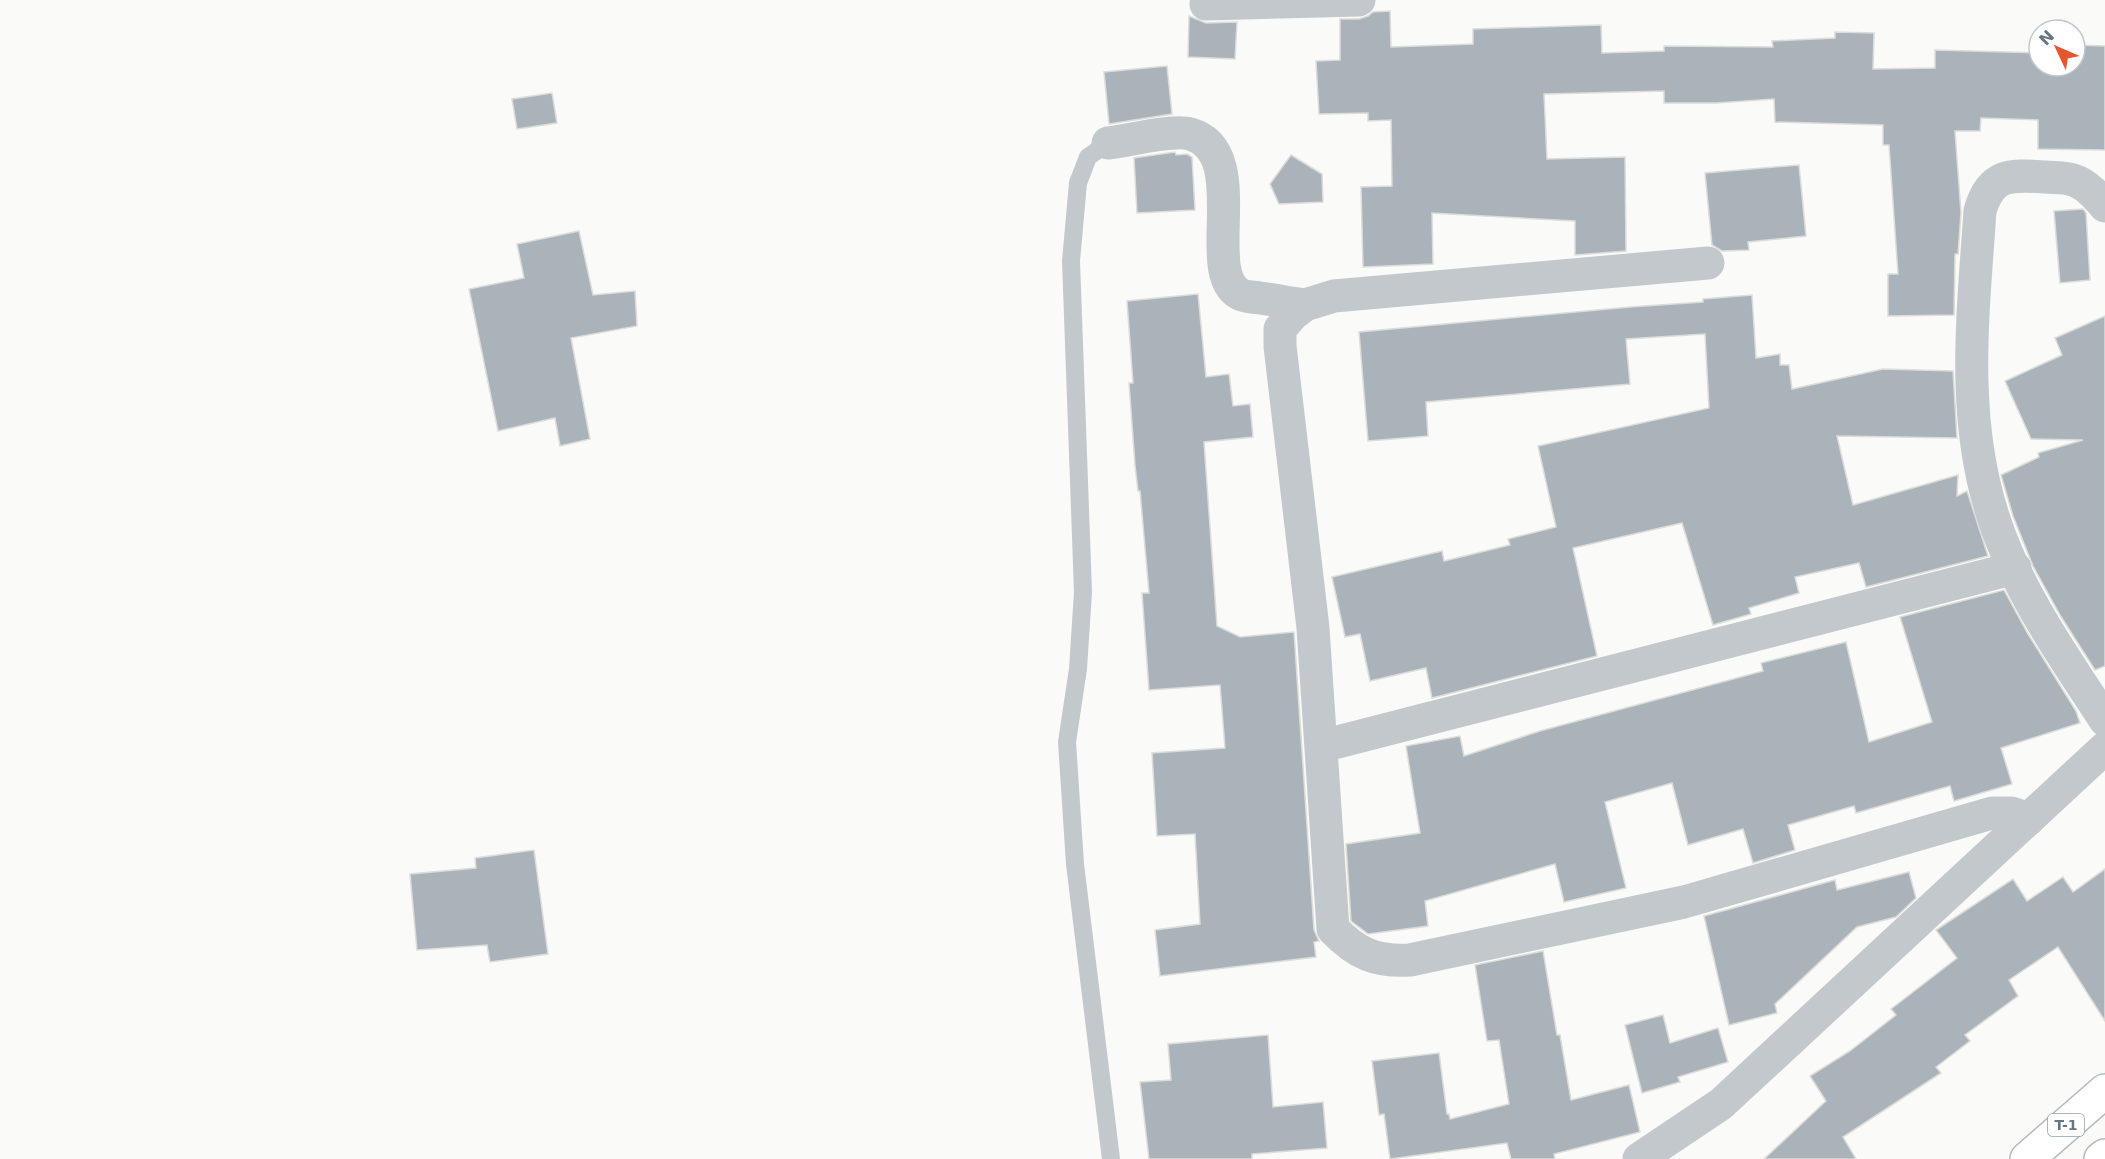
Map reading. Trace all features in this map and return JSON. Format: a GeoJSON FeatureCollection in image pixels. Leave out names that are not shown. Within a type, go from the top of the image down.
{"type":"FeatureCollection","features":[{"type":"Feature","properties":{"kind":"highway","name":"T-1"},"geometry":{"type":"LineString","coordinates":[[2026,1159],[2105,1091]]}},
{"type":"Feature","properties":{"kind":"highway"},"geometry":{"type":"LineString","coordinates":[[2101,1159],[2105,1156]]}},
{"type":"Feature","properties":{"kind":"street"},"geometry":{"type":"LineString","coordinates":[[1206,4],[1359,0]]}},
{"type":"Feature","properties":{"kind":"street"},"geometry":{"type":"LineString","coordinates":[[1108,143],[1188,133],[1208,142],[1220,162],[1224,240],[1222,266],[1229,284],[1241,295],[1305,305]]}},
{"type":"Feature","properties":{"kind":"street"},"geometry":{"type":"LineString","coordinates":[[2105,206],[2085,186],[2072,179],[2010,175],[1998,181],[1988,191],[1980,211],[1970,354],[1974,428],[1983,482],[1995,523],[2034,609],[2105,720]]}},
{"type":"Feature","properties":{"kind":"street"},"geometry":{"type":"LineString","coordinates":[[1708,263],[1334,296],[1305,305],[1293,314],[1280,329],[1280,346],[1313,628],[1333,929],[1358,951],[1374,958],[1392,961],[1410,960],[1684,902],[1992,813],[2011,813],[2029,819]]}},
{"type":"Feature","properties":{"kind":"street"},"geometry":{"type":"LineString","coordinates":[[1322,746],[2015,568]]}},
{"type":"Feature","properties":{"kind":"street"},"geometry":{"type":"LineString","coordinates":[[1639,1159],[1721,1104],[2105,748]]}},
{"type":"Feature","properties":{"kind":"lane"},"geometry":{"type":"LineString","coordinates":[[1108,143],[1088,157],[1078,183],[1071,261],[1083,592],[1078,669],[1067,742],[1075,864],[1111,1159]]}},
{"type":"Feature","properties":{"kind":"building"},"geometry":{"type":"Polygon","coordinates":[[[1390,11],[1391,47],[1473,44],[1473,29],[1601,25],[1602,53],[1664,51],[1664,46],[1773,47],[1772,41],[1835,38],[1835,32],[1874,33],[1873,69],[1935,68],[1935,50],[2027,53],[2027,78],[2087,78],[2087,45],[2105,46],[2105,150],[2038,149],[2038,120],[1981,118],[1980,131],[1955,131],[1961,213],[1958,254],[1955,254],[1954,315],[1888,316],[1888,274],[1898,274],[1889,145],[1883,145],[1883,125],[1775,122],[1774,99],[1716,103],[1664,103],[1664,91],[1544,94],[1547,159],[1625,157],[1626,251],[1575,255],[1575,221],[1432,213],[1433,264],[1363,267],[1361,187],[1392,186],[1391,120],[1368,121],[1368,113],[1319,114],[1316,61],[1340,60],[1340,19],[1359,19],[1373,12],[1390,11]]]}},
{"type":"Feature","properties":{"kind":"building"},"geometry":{"type":"Polygon","coordinates":[[[1189,16],[1206,23],[1237,22],[1235,59],[1188,57],[1189,16]]]}},
{"type":"Feature","properties":{"kind":"building"},"geometry":{"type":"Polygon","coordinates":[[[1167,66],[1172,114],[1109,124],[1104,72],[1167,66]]]}},
{"type":"Feature","properties":{"kind":"building"},"geometry":{"type":"Polygon","coordinates":[[[552,93],[557,123],[517,129],[512,99],[552,93]]]}},
{"type":"Feature","properties":{"kind":"building"},"geometry":{"type":"Polygon","coordinates":[[[1175,152],[1176,155],[1187,154],[1192,157],[1195,210],[1137,213],[1134,158],[1175,152]]]}},
{"type":"Feature","properties":{"kind":"building"},"geometry":{"type":"Polygon","coordinates":[[[1291,155],[1322,174],[1323,202],[1279,204],[1270,184],[1291,155]]]}},
{"type":"Feature","properties":{"kind":"building"},"geometry":{"type":"Polygon","coordinates":[[[1799,165],[1806,236],[1748,242],[1749,250],[1722,251],[1712,245],[1705,173],[1799,165]]]}},
{"type":"Feature","properties":{"kind":"building"},"geometry":{"type":"Polygon","coordinates":[[[2083,209],[2086,213],[2090,280],[2060,283],[2054,211],[2083,209]]]}},
{"type":"Feature","properties":{"kind":"building"},"geometry":{"type":"Polygon","coordinates":[[[579,231],[593,295],[635,291],[637,326],[571,338],[590,439],[560,446],[555,418],[498,431],[469,289],[524,278],[517,244],[579,231]]]}},
{"type":"Feature","properties":{"kind":"building"},"geometry":{"type":"Polygon","coordinates":[[[1198,294],[1206,377],[1229,374],[1233,406],[1250,404],[1253,437],[1204,442],[1217,626],[1240,637],[1294,632],[1314,930],[1319,941],[1314,942],[1316,957],[1160,976],[1155,930],[1200,924],[1195,834],[1157,836],[1152,753],[1225,748],[1220,685],[1149,690],[1142,593],[1149,593],[1140,491],[1138,491],[1135,465],[1129,383],[1133,383],[1127,301],[1198,294]]]}},
{"type":"Feature","properties":{"kind":"building"},"geometry":{"type":"Polygon","coordinates":[[[1752,295],[1756,358],[1780,354],[1780,365],[1789,365],[1792,389],[1883,369],[1953,371],[1957,438],[1837,436],[1853,505],[1958,475],[1957,496],[1967,491],[1988,556],[1866,587],[1859,563],[1795,577],[1799,593],[1749,608],[1751,614],[1713,625],[1682,523],[1573,548],[1597,656],[1432,698],[1426,668],[1370,681],[1360,634],[1345,637],[1332,577],[1442,551],[1444,561],[1510,545],[1508,539],[1556,527],[1538,446],[1709,408],[1705,334],[1626,339],[1630,384],[1426,402],[1428,436],[1368,441],[1359,332],[1703,302],[1703,299],[1752,295]]]}},
{"type":"Feature","properties":{"kind":"building"},"geometry":{"type":"Polygon","coordinates":[[[2105,316],[2105,666],[2095,670],[2060,615],[2033,566],[2013,516],[2001,475],[2039,457],[2038,453],[2083,440],[2031,439],[2005,381],[2062,355],[2055,338],[2105,316]]]}},
{"type":"Feature","properties":{"kind":"building"},"geometry":{"type":"Polygon","coordinates":[[[2004,590],[2028,634],[2076,711],[2080,723],[2001,748],[2012,784],[1954,801],[1950,786],[1856,813],[1854,806],[1788,825],[1795,850],[1753,863],[1743,829],[1688,845],[1672,783],[1605,802],[1626,888],[1564,902],[1555,864],[1425,901],[1428,926],[1368,934],[1351,921],[1346,844],[1420,833],[1406,746],[1460,736],[1464,756],[1540,731],[1763,671],[1761,663],[1846,642],[1869,742],[1932,722],[1900,617],[2004,590]]]}},
{"type":"Feature","properties":{"kind":"building"},"geometry":{"type":"Polygon","coordinates":[[[534,850],[548,954],[490,962],[487,945],[417,950],[410,874],[476,868],[475,858],[534,850]]]}},
{"type":"Feature","properties":{"kind":"building"},"geometry":{"type":"Polygon","coordinates":[[[2105,869],[2105,1021],[2058,947],[2009,980],[2018,996],[1965,1035],[1970,1041],[1936,1067],[1941,1073],[1843,1137],[1856,1159],[1764,1159],[1826,1101],[1810,1076],[1850,1051],[1896,1015],[1891,1009],[1957,958],[1936,930],[2013,879],[2027,901],[2063,877],[2073,892],[2105,869]]]}},
{"type":"Feature","properties":{"kind":"building"},"geometry":{"type":"Polygon","coordinates":[[[1909,872],[1916,898],[1896,917],[1857,927],[1775,1004],[1777,1013],[1729,1025],[1704,916],[1835,880],[1837,890],[1909,872]]]}},
{"type":"Feature","properties":{"kind":"building"},"geometry":{"type":"Polygon","coordinates":[[[1543,951],[1571,1100],[1629,1085],[1640,1132],[1554,1154],[1555,1159],[1511,1159],[1507,1143],[1390,1159],[1384,1114],[1379,1115],[1372,1061],[1439,1053],[1447,1114],[1450,1119],[1509,1104],[1499,1040],[1487,1041],[1475,965],[1543,951]]]}},
{"type":"Feature","properties":{"kind":"building"},"geometry":{"type":"Polygon","coordinates":[[[1663,1015],[1670,1043],[1718,1028],[1728,1062],[1678,1077],[1680,1082],[1642,1093],[1625,1025],[1663,1015]]]}},
{"type":"Feature","properties":{"kind":"building"},"geometry":{"type":"Polygon","coordinates":[[[1268,1035],[1273,1107],[1323,1102],[1327,1148],[1252,1154],[1252,1159],[1149,1159],[1140,1082],[1171,1080],[1168,1044],[1268,1035]]]}}]}
